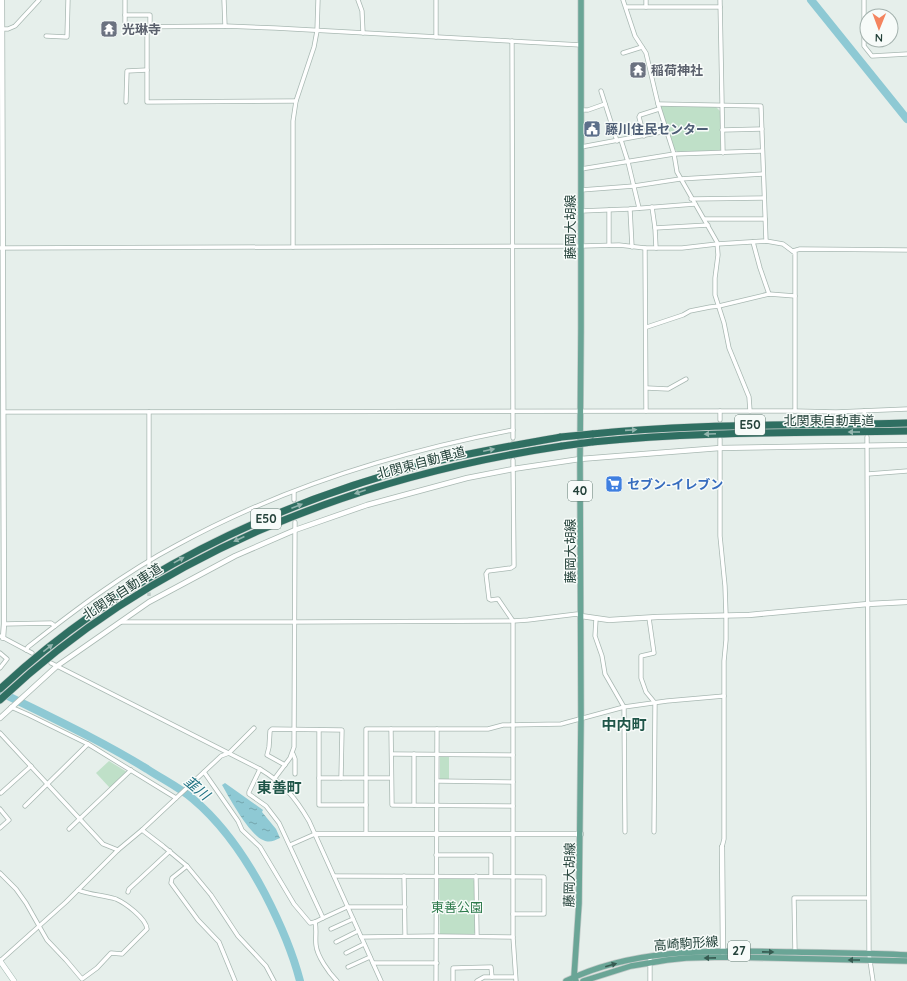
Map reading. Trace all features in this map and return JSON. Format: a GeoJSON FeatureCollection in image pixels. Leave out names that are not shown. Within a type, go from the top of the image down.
{"type":"FeatureCollection","features":[{"type":"Feature","properties":{"kind":"highway","name":"北関東自動車道"},"geometry":{"type":"LineString","coordinates":[[0,690],[7,682],[61,638],[124,593],[186,556],[242,529],[324,496],[398,472],[430,463],[497,448],[562,437],[641,429],[709,426],[907,424]]}},
{"type":"Feature","properties":{"kind":"highway","name":"北関東自動車道"},"geometry":{"type":"LineString","coordinates":[[0,700],[72,639],[128,600],[190,563],[245,536],[325,504],[399,480],[472,461],[562,446],[641,437],[710,434],[907,431]]}},
{"type":"Feature","properties":{"kind":"main road","name":"藤岡大胡線"},"geometry":{"type":"LineString","coordinates":[[575,979],[578,931],[581,719],[581,0]]}},
{"type":"Feature","properties":{"kind":"main road","name":"高崎駒形線"},"geometry":{"type":"LineString","coordinates":[[583,981],[667,954],[723,951],[795,952],[907,960]]}},
{"type":"Feature","properties":{"kind":"main road","name":"高崎駒形線"},"geometry":{"type":"LineString","coordinates":[[566,981],[611,965],[650,959],[724,957],[869,957],[907,955]]}},
{"type":"Feature","properties":{"kind":"main road"},"geometry":{"type":"LineString","coordinates":[[1,963],[14,981]]}},
{"type":"Feature","properties":{"kind":"street"},"geometry":{"type":"LineString","coordinates":[[2,0],[4,624],[1,638],[32,654]]}},
{"type":"Feature","properties":{"kind":"street"},"geometry":{"type":"LineString","coordinates":[[1,30],[14,26],[40,0]]}},
{"type":"Feature","properties":{"kind":"street"},"geometry":{"type":"LineString","coordinates":[[46,36],[67,36],[68,0]]}},
{"type":"Feature","properties":{"kind":"street"},"geometry":{"type":"LineString","coordinates":[[125,0],[125,25],[127,27],[148,28],[225,26],[581,44]]}},
{"type":"Feature","properties":{"kind":"street"},"geometry":{"type":"LineString","coordinates":[[224,0],[225,26]]}},
{"type":"Feature","properties":{"kind":"street"},"geometry":{"type":"LineString","coordinates":[[292,248],[293,120],[296,101],[314,47],[317,31],[318,0]]}},
{"type":"Feature","properties":{"kind":"street"},"geometry":{"type":"LineString","coordinates":[[358,0],[362,12],[363,33]]}},
{"type":"Feature","properties":{"kind":"street"},"geometry":{"type":"LineString","coordinates":[[436,0],[436,37]]}},
{"type":"Feature","properties":{"kind":"street"},"geometry":{"type":"LineString","coordinates":[[623,0],[635,36],[646,53],[658,104],[674,154],[677,172],[691,199],[705,219],[717,244],[718,261],[716,295],[729,348],[749,397],[750,411]]}},
{"type":"Feature","properties":{"kind":"street"},"geometry":{"type":"LineString","coordinates":[[646,0],[646,7]]}},
{"type":"Feature","properties":{"kind":"street"},"geometry":{"type":"LineString","coordinates":[[720,0],[723,153]]}},
{"type":"Feature","properties":{"kind":"street"},"geometry":{"type":"LineString","coordinates":[[864,0],[864,46],[868,52],[872,56],[907,54]]}},
{"type":"Feature","properties":{"kind":"street"},"geometry":{"type":"LineString","coordinates":[[626,8],[720,7]]}},
{"type":"Feature","properties":{"kind":"street"},"geometry":{"type":"LineString","coordinates":[[125,15],[150,15],[148,28],[147,102],[296,101]]}},
{"type":"Feature","properties":{"kind":"street"},"geometry":{"type":"LineString","coordinates":[[512,41],[513,438]]}},
{"type":"Feature","properties":{"kind":"street"},"geometry":{"type":"LineString","coordinates":[[623,53],[642,47]]}},
{"type":"Feature","properties":{"kind":"street"},"geometry":{"type":"LineString","coordinates":[[126,102],[127,71],[147,70]]}},
{"type":"Feature","properties":{"kind":"street"},"geometry":{"type":"LineString","coordinates":[[601,91],[628,162],[640,208]]}},
{"type":"Feature","properties":{"kind":"street"},"geometry":{"type":"LineString","coordinates":[[581,110],[588,110],[605,104]]}},
{"type":"Feature","properties":{"kind":"street"},"geometry":{"type":"LineString","coordinates":[[658,104],[761,106],[766,241]]}},
{"type":"Feature","properties":{"kind":"street"},"geometry":{"type":"LineString","coordinates":[[644,136],[639,117],[640,115],[660,110]]}},
{"type":"Feature","properties":{"kind":"street"},"geometry":{"type":"LineString","coordinates":[[722,130],[762,129]]}},
{"type":"Feature","properties":{"kind":"street"},"geometry":{"type":"LineString","coordinates":[[581,148],[667,131]]}},
{"type":"Feature","properties":{"kind":"street"},"geometry":{"type":"LineString","coordinates":[[581,169],[674,154],[762,151]]}},
{"type":"Feature","properties":{"kind":"street"},"geometry":{"type":"LineString","coordinates":[[581,190],[634,186],[680,179],[763,174]]}},
{"type":"Feature","properties":{"kind":"street"},"geometry":{"type":"LineString","coordinates":[[691,199],[764,198]]}},
{"type":"Feature","properties":{"kind":"street"},"geometry":{"type":"LineString","coordinates":[[581,211],[695,204]]}},
{"type":"Feature","properties":{"kind":"street"},"geometry":{"type":"LineString","coordinates":[[652,207],[656,248]]}},
{"type":"Feature","properties":{"kind":"street"},"geometry":{"type":"LineString","coordinates":[[630,209],[632,247]]}},
{"type":"Feature","properties":{"kind":"street"},"geometry":{"type":"LineString","coordinates":[[609,210],[609,245]]}},
{"type":"Feature","properties":{"kind":"street"},"geometry":{"type":"LineString","coordinates":[[705,219],[765,219]]}},
{"type":"Feature","properties":{"kind":"street"},"geometry":{"type":"LineString","coordinates":[[655,228],[708,225]]}},
{"type":"Feature","properties":{"kind":"street"},"geometry":{"type":"LineString","coordinates":[[2,248],[292,248],[609,245],[646,248],[682,248],[766,241],[784,244],[794,253],[795,411]]}},
{"type":"Feature","properties":{"kind":"street"},"geometry":{"type":"LineString","coordinates":[[753,242],[769,294]]}},
{"type":"Feature","properties":{"kind":"street"},"geometry":{"type":"LineString","coordinates":[[646,248],[646,411]]}},
{"type":"Feature","properties":{"kind":"street"},"geometry":{"type":"LineString","coordinates":[[793,251],[800,249],[907,250]]}},
{"type":"Feature","properties":{"kind":"street"},"geometry":{"type":"LineString","coordinates":[[647,327],[683,315],[690,311],[719,306],[769,294],[795,296]]}},
{"type":"Feature","properties":{"kind":"street"},"geometry":{"type":"LineString","coordinates":[[647,388],[668,389],[686,379]]}},
{"type":"Feature","properties":{"kind":"street"},"geometry":{"type":"LineString","coordinates":[[4,412],[864,411],[907,409]]}},
{"type":"Feature","properties":{"kind":"street"},"geometry":{"type":"LineString","coordinates":[[720,411],[720,420]]}},
{"type":"Feature","properties":{"kind":"street"},"geometry":{"type":"LineString","coordinates":[[864,411],[866,419]]}},
{"type":"Feature","properties":{"kind":"street"},"geometry":{"type":"LineString","coordinates":[[149,412],[149,569]]}},
{"type":"Feature","properties":{"kind":"street"},"geometry":{"type":"LineString","coordinates":[[26,650],[103,590],[176,545],[220,523],[338,475],[445,444],[513,430]]}},
{"type":"Feature","properties":{"kind":"street"},"geometry":{"type":"LineString","coordinates":[[867,437],[868,898],[869,957],[873,981]]}},
{"type":"Feature","properties":{"kind":"street"},"geometry":{"type":"LineString","coordinates":[[720,439],[720,536],[726,615],[724,661],[724,839],[722,847],[724,957]]}},
{"type":"Feature","properties":{"kind":"street"},"geometry":{"type":"LineString","coordinates":[[0,718],[57,666],[120,622],[149,599],[235,556],[295,530],[367,505],[437,485],[513,469],[580,459],[720,448],[907,445]]}},
{"type":"Feature","properties":{"kind":"street"},"geometry":{"type":"LineString","coordinates":[[477,981],[484,977],[515,979],[513,937],[513,621],[498,599],[489,599],[486,574],[488,571],[512,568],[514,566],[513,460]]}},
{"type":"Feature","properties":{"kind":"street"},"geometry":{"type":"LineString","coordinates":[[868,474],[907,471]]}},
{"type":"Feature","properties":{"kind":"street"},"geometry":{"type":"LineString","coordinates":[[294,492],[294,500]]}},
{"type":"Feature","properties":{"kind":"street"},"geometry":{"type":"LineString","coordinates":[[295,522],[293,754],[295,759],[295,774]]}},
{"type":"Feature","properties":{"kind":"street"},"geometry":{"type":"LineString","coordinates":[[120,622],[513,621],[577,614],[596,619],[609,620],[761,614],[868,604],[907,602]]}},
{"type":"Feature","properties":{"kind":"street"},"geometry":{"type":"LineString","coordinates":[[650,618],[654,652],[640,656],[641,678],[646,692],[655,703],[654,832]]}},
{"type":"Feature","properties":{"kind":"street"},"geometry":{"type":"LineString","coordinates":[[596,619],[594,636],[602,656],[605,674],[624,708],[625,832]]}},
{"type":"Feature","properties":{"kind":"street"},"geometry":{"type":"LineString","coordinates":[[4,624],[51,623],[55,626]]}},
{"type":"Feature","properties":{"kind":"street"},"geometry":{"type":"LineString","coordinates":[[0,653],[7,659],[0,668]]}},
{"type":"Feature","properties":{"kind":"street"},"geometry":{"type":"LineString","coordinates":[[51,663],[260,769],[275,778],[285,787],[298,802],[315,834],[381,981]]}},
{"type":"Feature","properties":{"kind":"street"},"geometry":{"type":"LineString","coordinates":[[366,834],[366,729],[488,730],[503,725],[558,724],[624,708],[667,701],[724,696]]}},
{"type":"Feature","properties":{"kind":"street"},"geometry":{"type":"LineString","coordinates":[[12,706],[88,744],[177,797]]}},
{"type":"Feature","properties":{"kind":"street"},"geometry":{"type":"LineString","coordinates":[[1,963],[118,850],[142,830],[221,756],[228,753],[254,728]]}},
{"type":"Feature","properties":{"kind":"street"},"geometry":{"type":"LineString","coordinates":[[285,765],[267,754],[270,748],[270,731],[272,729],[342,730],[341,778]]}},
{"type":"Feature","properties":{"kind":"street"},"geometry":{"type":"LineString","coordinates":[[436,981],[437,729]]}},
{"type":"Feature","properties":{"kind":"street"},"geometry":{"type":"LineString","coordinates":[[319,730],[318,804],[366,805]]}},
{"type":"Feature","properties":{"kind":"street"},"geometry":{"type":"LineString","coordinates":[[391,730],[392,806],[513,806]]}},
{"type":"Feature","properties":{"kind":"street"},"geometry":{"type":"LineString","coordinates":[[0,733],[103,844],[118,850]]}},
{"type":"Feature","properties":{"kind":"street"},"geometry":{"type":"LineString","coordinates":[[25,806],[88,744]]}},
{"type":"Feature","properties":{"kind":"street"},"geometry":{"type":"LineString","coordinates":[[275,778],[293,754]]}},
{"type":"Feature","properties":{"kind":"street"},"geometry":{"type":"LineString","coordinates":[[392,754],[513,755]]}},
{"type":"Feature","properties":{"kind":"street"},"geometry":{"type":"LineString","coordinates":[[414,754],[414,805]]}},
{"type":"Feature","properties":{"kind":"street"},"geometry":{"type":"LineString","coordinates":[[1,793],[31,766]]}},
{"type":"Feature","properties":{"kind":"street"},"geometry":{"type":"LineString","coordinates":[[260,769],[249,794],[260,801],[279,823],[323,918]]}},
{"type":"Feature","properties":{"kind":"street"},"geometry":{"type":"LineString","coordinates":[[70,829],[131,770]]}},
{"type":"Feature","properties":{"kind":"street"},"geometry":{"type":"LineString","coordinates":[[204,772],[238,821],[242,830],[260,847],[294,904],[310,923],[347,907],[404,907]]}},
{"type":"Feature","properties":{"kind":"street"},"geometry":{"type":"LineString","coordinates":[[319,778],[391,778]]}},
{"type":"Feature","properties":{"kind":"street"},"geometry":{"type":"LineString","coordinates":[[437,781],[513,782]]}},
{"type":"Feature","properties":{"kind":"street"},"geometry":{"type":"LineString","coordinates":[[0,810],[9,820],[0,828]]}},
{"type":"Feature","properties":{"kind":"street"},"geometry":{"type":"LineString","coordinates":[[142,830],[187,866],[213,897],[238,936],[266,966],[274,981]]}},
{"type":"Feature","properties":{"kind":"street"},"geometry":{"type":"LineString","coordinates":[[290,845],[315,834],[580,834]]}},
{"type":"Feature","properties":{"kind":"street"},"geometry":{"type":"LineString","coordinates":[[128,892],[129,889],[170,852]]}},
{"type":"Feature","properties":{"kind":"street"},"geometry":{"type":"LineString","coordinates":[[436,855],[490,854],[490,876]]}},
{"type":"Feature","properties":{"kind":"street"},"geometry":{"type":"LineString","coordinates":[[187,866],[172,878],[171,882],[198,920],[218,942],[235,981]]}},
{"type":"Feature","properties":{"kind":"street"},"geometry":{"type":"LineString","coordinates":[[0,873],[21,897],[40,926],[47,940],[82,979],[97,968],[111,953],[122,954],[146,932],[146,926],[142,919],[117,900],[78,890]]}},
{"type":"Feature","properties":{"kind":"street"},"geometry":{"type":"LineString","coordinates":[[334,876],[544,877],[544,914],[513,914]]}},
{"type":"Feature","properties":{"kind":"street"},"geometry":{"type":"LineString","coordinates":[[404,876],[405,936]]}},
{"type":"Feature","properties":{"kind":"street"},"geometry":{"type":"LineString","coordinates":[[476,876],[477,936]]}},
{"type":"Feature","properties":{"kind":"street"},"geometry":{"type":"LineString","coordinates":[[795,952],[794,898],[868,898]]}},
{"type":"Feature","properties":{"kind":"street"},"geometry":{"type":"LineString","coordinates":[[331,929],[353,919]]}},
{"type":"Feature","properties":{"kind":"street"},"geometry":{"type":"LineString","coordinates":[[315,922],[317,929],[315,943],[317,950],[330,973],[337,981]]}},
{"type":"Feature","properties":{"kind":"street"},"geometry":{"type":"LineString","coordinates":[[336,942],[358,931]]}},
{"type":"Feature","properties":{"kind":"street"},"geometry":{"type":"LineString","coordinates":[[361,937],[513,937]]}},
{"type":"Feature","properties":{"kind":"street"},"geometry":{"type":"LineString","coordinates":[[346,953],[364,944]]}},
{"type":"Feature","properties":{"kind":"street"},"geometry":{"type":"LineString","coordinates":[[348,967],[370,957]]}},
{"type":"Feature","properties":{"kind":"street"},"geometry":{"type":"LineString","coordinates":[[650,959],[650,981]]}},
{"type":"Feature","properties":{"kind":"street"},"geometry":{"type":"LineString","coordinates":[[373,963],[437,964]]}},
{"type":"Feature","properties":{"kind":"street"},"geometry":{"type":"LineString","coordinates":[[453,981],[453,968],[491,967],[492,977]]}},
{"type":"Feature","properties":{"kind":"green space"},"geometry":{"type":"Polygon","coordinates":[[[660,105],[716,107],[720,111],[721,151],[678,152],[674,149],[660,105]]]}},
{"type":"Feature","properties":{"kind":"green space"},"geometry":{"type":"Polygon","coordinates":[[[440,756],[449,757],[449,779],[440,779],[440,756]]]}},
{"type":"Feature","properties":{"kind":"green space"},"geometry":{"type":"Polygon","coordinates":[[[109,761],[127,772],[110,788],[96,773],[109,761]]]}},
{"type":"Feature","properties":{"kind":"green space","name":"東善公園"},"geometry":{"type":"Polygon","coordinates":[[[439,879],[473,879],[475,933],[472,935],[440,934],[439,879]]]}},
{"type":"Feature","properties":{"kind":"water"},"geometry":{"type":"Polygon","coordinates":[[[225,783],[263,810],[262,812],[276,829],[280,838],[272,841],[265,841],[252,831],[240,816],[222,785],[225,783]]]}},
{"type":"Feature","properties":{"kind":"waterway"},"geometry":{"type":"LineString","coordinates":[[811,0],[907,119]]}},
{"type":"Feature","properties":{"kind":"waterway","name":"韮川"},"geometry":{"type":"LineString","coordinates":[[0,692],[75,729],[129,758],[182,791],[204,809],[234,843],[258,881],[285,937],[300,981]]}},
{"type":"Feature","properties":{"kind":"tunnel"},"geometry":{"type":"LineString","coordinates":[[513,438],[513,455]]}},
{"type":"Feature","properties":{"kind":"tunnel"},"geometry":{"type":"LineString","coordinates":[[149,569],[149,596]]}},
{"type":"Feature","properties":{"kind":"place","name":"光琳寺"},"geometry":{"type":"Point","coordinates":[109,29]}},
{"type":"Feature","properties":{"kind":"place","name":"稲荷神社"},"geometry":{"type":"Point","coordinates":[638,70]}},
{"type":"Feature","properties":{"kind":"place","name":"藤川住民センター"},"geometry":{"type":"Point","coordinates":[592,129]}},
{"type":"Feature","properties":{"kind":"place","name":"セブン-イレブン"},"geometry":{"type":"Point","coordinates":[614,484]}},
{"type":"Feature","properties":{"kind":"district","name":"中内町"},"geometry":{"type":"Point","coordinates":[624,725]}},
{"type":"Feature","properties":{"kind":"district","name":"東善町"},"geometry":{"type":"Point","coordinates":[279,788]}}]}
